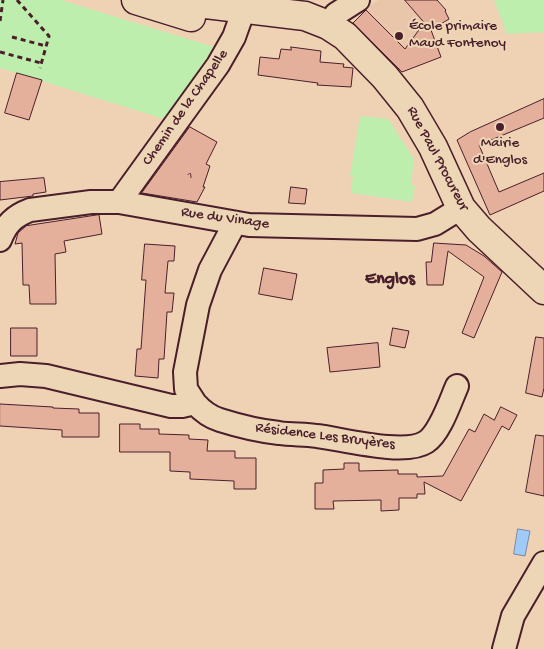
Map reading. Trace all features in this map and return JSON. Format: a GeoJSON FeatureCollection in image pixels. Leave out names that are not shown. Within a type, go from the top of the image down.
{"type":"FeatureCollection","features":[{"type":"Feature","properties":{"kind":"street","name":"Rue Paul Procureur"},"geometry":{"type":"LineString","coordinates":[[136,0],[188,16],[241,18],[305,16],[328,25],[349,40],[404,98],[433,146],[461,208],[479,229],[544,290]]}},
{"type":"Feature","properties":{"kind":"street","name":"Rue Paul Procureur"},"geometry":{"type":"LineString","coordinates":[[173,0],[313,36],[340,47],[376,67]]}},
{"type":"Feature","properties":{"kind":"street"},"geometry":{"type":"LineString","coordinates":[[328,25],[336,14],[358,0]]}},
{"type":"Feature","properties":{"kind":"street","name":"Chemin de la Chapelle"},"geometry":{"type":"LineString","coordinates":[[119,202],[218,65],[234,38],[241,18]]}},
{"type":"Feature","properties":{"kind":"street","name":"Rue du Vinage"},"geometry":{"type":"LineString","coordinates":[[2,228],[13,218],[30,210],[91,202],[119,202],[235,223],[417,229],[435,224],[461,208]]}},
{"type":"Feature","properties":{"kind":"street","name":"Résidence Les Bruyères"},"geometry":{"type":"LineString","coordinates":[[235,223],[210,270],[198,306],[185,372],[184,381],[186,389],[195,403],[206,414],[219,420],[272,432],[315,435],[366,445],[414,446],[426,442],[436,432],[457,386]]}},
{"type":"Feature","properties":{"kind":"street"},"geometry":{"type":"LineString","coordinates":[[0,376],[26,374],[46,376],[171,406],[195,403]]}},
{"type":"Feature","properties":{"kind":"street"},"geometry":{"type":"LineString","coordinates":[[504,649],[513,616],[544,563]]}},
{"type":"Feature","properties":{"kind":"path"},"geometry":{"type":"LineString","coordinates":[[0,21],[3,0]]}},
{"type":"Feature","properties":{"kind":"path"},"geometry":{"type":"LineString","coordinates":[[17,0],[49,36],[40,68]]}},
{"type":"Feature","properties":{"kind":"path"},"geometry":{"type":"LineString","coordinates":[[12,37],[46,46]]}},
{"type":"Feature","properties":{"kind":"path"},"geometry":{"type":"LineString","coordinates":[[0,52],[41,63]]}},
{"type":"Feature","properties":{"kind":"shaded area","name":"École primaire Maud Fontenoy"},"geometry":{"type":"Polygon","coordinates":[[[379,0],[405,0],[424,23],[439,49],[441,57],[402,72],[353,23],[366,9],[379,0]]]}},
{"type":"Feature","properties":{"kind":"green space"},"geometry":{"type":"Polygon","coordinates":[[[0,0],[61,0],[214,47],[167,120],[0,68],[0,0]]]}},
{"type":"Feature","properties":{"kind":"green space"},"geometry":{"type":"Polygon","coordinates":[[[494,0],[544,0],[544,32],[507,34],[494,0]]]}},
{"type":"Feature","properties":{"kind":"green space"},"geometry":{"type":"Polygon","coordinates":[[[360,116],[388,119],[414,159],[411,185],[415,186],[412,202],[351,193],[353,177],[350,176],[360,116]]]}},
{"type":"Feature","properties":{"kind":"water"},"geometry":{"type":"Polygon","coordinates":[[[518,529],[530,531],[525,556],[514,554],[518,529]]]}},
{"type":"Feature","properties":{"kind":"building"},"geometry":{"type":"Polygon","coordinates":[[[405,0],[437,0],[446,10],[449,19],[431,30],[441,57],[402,72],[353,23],[366,10],[405,49],[424,23],[405,0]]]}},
{"type":"Feature","properties":{"kind":"building"},"geometry":{"type":"Polygon","coordinates":[[[291,47],[321,51],[320,62],[344,64],[343,67],[353,68],[351,87],[317,85],[318,83],[258,75],[260,57],[279,59],[281,49],[291,50],[291,47]]]}},
{"type":"Feature","properties":{"kind":"building"},"geometry":{"type":"Polygon","coordinates":[[[17,73],[42,80],[29,120],[5,113],[17,73]]]}},
{"type":"Feature","properties":{"kind":"building"},"geometry":{"type":"Polygon","coordinates":[[[544,99],[544,118],[479,145],[499,192],[544,173],[544,191],[490,215],[457,140],[470,132],[544,99]]]}},
{"type":"Feature","properties":{"kind":"building"},"geometry":{"type":"Polygon","coordinates":[[[190,127],[217,142],[206,164],[210,166],[203,187],[205,187],[197,202],[142,193],[190,127]]]}},
{"type":"Feature","properties":{"kind":"building"},"geometry":{"type":"Polygon","coordinates":[[[44,178],[46,192],[33,194],[33,196],[0,200],[0,182],[44,178]]]}},
{"type":"Feature","properties":{"kind":"building"},"geometry":{"type":"Polygon","coordinates":[[[291,187],[307,189],[305,204],[289,203],[291,187]]]}},
{"type":"Feature","properties":{"kind":"building"},"geometry":{"type":"Polygon","coordinates":[[[99,215],[102,234],[64,241],[66,252],[55,254],[56,304],[30,304],[29,285],[23,285],[22,243],[15,244],[18,233],[26,226],[99,215]]]}},
{"type":"Feature","properties":{"kind":"building"},"geometry":{"type":"Polygon","coordinates":[[[434,243],[466,245],[484,256],[502,272],[474,338],[462,333],[484,277],[448,251],[443,285],[427,285],[426,262],[431,262],[434,243]]]}},
{"type":"Feature","properties":{"kind":"building"},"geometry":{"type":"Polygon","coordinates":[[[145,244],[175,246],[174,261],[168,261],[165,293],[174,293],[172,312],[167,312],[164,359],[159,359],[158,378],[135,376],[137,349],[141,349],[146,280],[142,280],[145,244]]]}},
{"type":"Feature","properties":{"kind":"building"},"geometry":{"type":"Polygon","coordinates":[[[264,268],[297,274],[292,300],[259,294],[264,268]]]}},
{"type":"Feature","properties":{"kind":"building"},"geometry":{"type":"Polygon","coordinates":[[[11,328],[37,328],[37,356],[11,356],[11,328]]]}},
{"type":"Feature","properties":{"kind":"building"},"geometry":{"type":"Polygon","coordinates":[[[393,328],[409,331],[405,348],[390,345],[393,328]]]}},
{"type":"Feature","properties":{"kind":"building"},"geometry":{"type":"Polygon","coordinates":[[[536,337],[544,338],[544,388],[542,397],[526,393],[536,337]]]}},
{"type":"Feature","properties":{"kind":"building"},"geometry":{"type":"Polygon","coordinates":[[[378,343],[380,367],[330,372],[327,348],[378,343]]]}},
{"type":"Feature","properties":{"kind":"building"},"geometry":{"type":"Polygon","coordinates":[[[0,404],[79,409],[79,413],[99,413],[99,437],[62,437],[62,430],[0,426],[0,404]]]}},
{"type":"Feature","properties":{"kind":"building"},"geometry":{"type":"Polygon","coordinates":[[[501,407],[517,415],[509,430],[502,426],[461,501],[424,482],[425,494],[417,494],[417,498],[399,498],[399,510],[381,511],[381,500],[333,501],[334,509],[315,509],[315,483],[323,483],[323,470],[344,469],[344,463],[359,463],[359,471],[398,470],[398,474],[417,474],[417,477],[443,476],[469,429],[475,432],[484,414],[494,420],[501,407]]]}},
{"type":"Feature","properties":{"kind":"building"},"geometry":{"type":"Polygon","coordinates":[[[120,424],[140,424],[140,429],[159,429],[159,434],[189,435],[189,439],[208,440],[207,451],[235,451],[235,458],[256,458],[256,489],[234,489],[234,481],[190,479],[190,472],[170,471],[170,452],[120,452],[120,424]]]}},
{"type":"Feature","properties":{"kind":"building"},"geometry":{"type":"Polygon","coordinates":[[[536,435],[544,436],[544,496],[526,492],[536,435]]]}},
{"type":"Feature","properties":{"kind":"place","name":"École primaire Maud Fontenoy"},"geometry":{"type":"Point","coordinates":[399,36]}},
{"type":"Feature","properties":{"kind":"place","name":"Mairie d'Englos"},"geometry":{"type":"Point","coordinates":[500,127]}},
{"type":"Feature","properties":{"kind":"district","name":"Englos"},"geometry":{"type":"Point","coordinates":[390,280]}}]}
